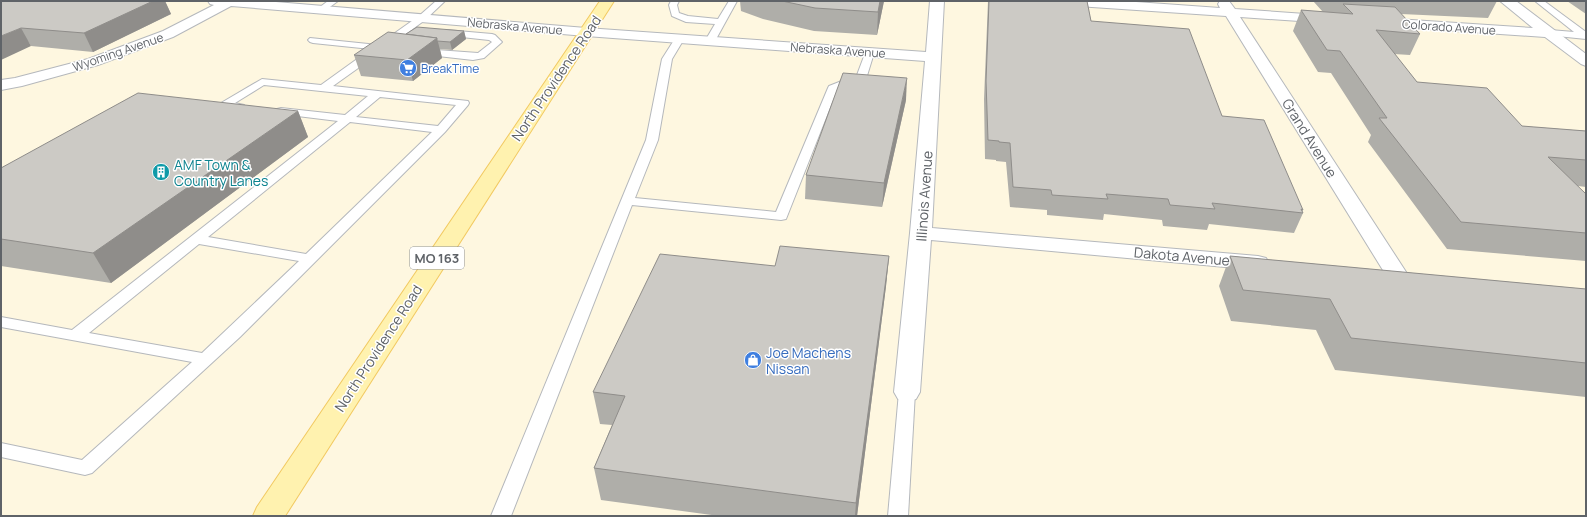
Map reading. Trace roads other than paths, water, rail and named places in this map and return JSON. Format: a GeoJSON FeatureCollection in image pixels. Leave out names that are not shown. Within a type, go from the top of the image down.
{"type":"FeatureCollection","features":[{"type":"Feature","properties":{"kind":"main road","name":"North Providence Road"},"geometry":{"type":"LineString","coordinates":[[268,516],[586,32],[608,1]]}},
{"type":"Feature","properties":{"kind":"street","name":"Illinois Avenue"},"geometry":{"type":"LineString","coordinates":[[907,392],[921,233],[938,1]]}},
{"type":"Feature","properties":{"kind":"street"},"geometry":{"type":"LineString","coordinates":[[1062,1],[1226,7],[1339,19]]}},
{"type":"Feature","properties":{"kind":"street"},"geometry":{"type":"LineString","coordinates":[[1507,1],[1586,61]]}},
{"type":"Feature","properties":{"kind":"street","name":"Nebraska Avenue"},"geometry":{"type":"LineString","coordinates":[[222,2],[285,4],[421,24],[586,32],[934,57]]}},
{"type":"Feature","properties":{"kind":"street","name":"Wyoming Avenue"},"geometry":{"type":"LineString","coordinates":[[1,85],[16,83],[107,57],[168,34],[222,2]]}},
{"type":"Feature","properties":{"kind":"street","name":"Grand Avenue"},"geometry":{"type":"LineString","coordinates":[[1226,7],[1397,275]]}},
{"type":"Feature","properties":{"kind":"street","name":"Colorado Avenue"},"geometry":{"type":"LineString","coordinates":[[1370,22],[1550,34]]}},
{"type":"Feature","properties":{"kind":"street","name":"Dakota Avenue"},"geometry":{"type":"LineString","coordinates":[[921,233],[1278,264]]}},
{"type":"Feature","properties":{"kind":"street"},"geometry":{"type":"LineString","coordinates":[[1373,272],[1421,277]]}},
{"type":"Feature","properties":{"kind":"lane"},"geometry":{"type":"LineString","coordinates":[[320,10],[334,1]]}},
{"type":"Feature","properties":{"kind":"lane"},"geometry":{"type":"LineString","coordinates":[[323,88],[407,29],[421,24],[442,1]]}},
{"type":"Feature","properties":{"kind":"lane"},"geometry":{"type":"LineString","coordinates":[[675,1],[673,5],[675,14],[686,19],[721,22]]}},
{"type":"Feature","properties":{"kind":"lane"},"geometry":{"type":"LineString","coordinates":[[710,41],[733,1]]}},
{"type":"Feature","properties":{"kind":"lane"},"geometry":{"type":"LineString","coordinates":[[1539,1],[1585,36]]}},
{"type":"Feature","properties":{"kind":"lane"},"geometry":{"type":"LineString","coordinates":[[419,49],[417,51],[447,53],[473,57],[481,56],[497,42],[492,38],[468,37],[438,33]]}},
{"type":"Feature","properties":{"kind":"lane"},"geometry":{"type":"LineString","coordinates":[[1550,34],[1585,36]]}},
{"type":"Feature","properties":{"kind":"lane"},"geometry":{"type":"LineString","coordinates":[[501,516],[652,140],[667,59],[679,39]]}},
{"type":"Feature","properties":{"kind":"lane"},"geometry":{"type":"LineString","coordinates":[[313,40],[395,49]]}},
{"type":"Feature","properties":{"kind":"lane"},"geometry":{"type":"LineString","coordinates":[[627,201],[781,216],[833,88],[862,77],[870,53]]}},
{"type":"Feature","properties":{"kind":"lane"},"geometry":{"type":"LineString","coordinates":[[1,450],[85,468],[205,359],[310,259],[441,130],[464,103],[262,82],[225,105],[248,108]]}},
{"type":"Feature","properties":{"kind":"lane"},"geometry":{"type":"LineString","coordinates":[[75,336],[377,94]]}},
{"type":"Feature","properties":{"kind":"lane"},"geometry":{"type":"LineString","coordinates":[[271,110],[441,130]]}},
{"type":"Feature","properties":{"kind":"lane"},"geometry":{"type":"LineString","coordinates":[[195,239],[310,259]]}},
{"type":"Feature","properties":{"kind":"lane"},"geometry":{"type":"LineString","coordinates":[[1,322],[205,359]]}},
{"type":"Feature","properties":{"kind":"lane"},"geometry":{"type":"LineString","coordinates":[[898,516],[907,392]]}},
{"type":"Feature","properties":{"kind":"place","name":"BreakTime"},"geometry":{"type":"Point","coordinates":[408,68]}},
{"type":"Feature","properties":{"kind":"place","name":"AMF Town & Country Lanes"},"geometry":{"type":"Point","coordinates":[161,172]}},
{"type":"Feature","properties":{"kind":"place","name":"Joe Machens Nissan"},"geometry":{"type":"Point","coordinates":[753,360]}}]}
